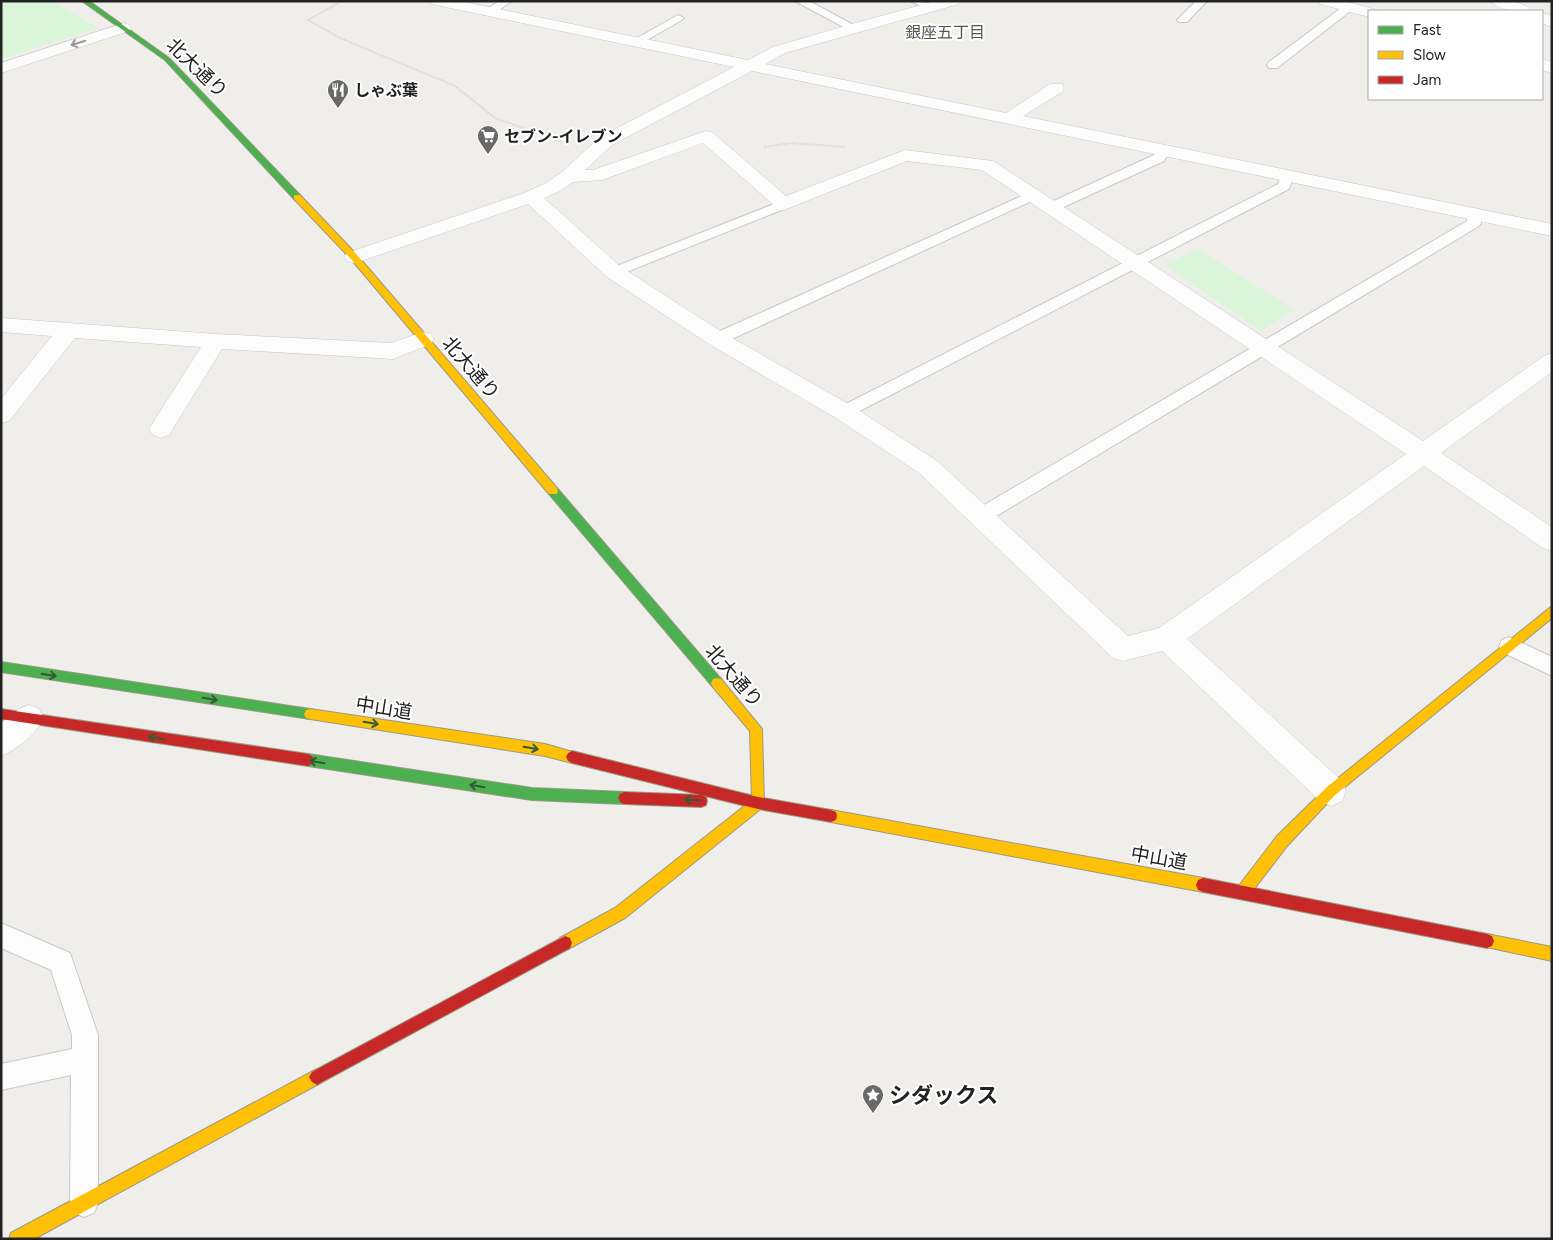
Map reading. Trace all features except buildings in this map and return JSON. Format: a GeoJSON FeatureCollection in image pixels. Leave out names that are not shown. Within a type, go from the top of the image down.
{"type":"FeatureCollection","features":[{"type":"Feature","properties":{"kind":"main road","name":"北大通り"},"geometry":{"type":"LineString","coordinates":[[85,1],[168,59],[354,257],[756,729],[758,803]]}},
{"type":"Feature","properties":{"kind":"main road"},"geometry":{"type":"LineString","coordinates":[[1243,892],[1282,841],[1331,791],[1552,611]]}},
{"type":"Feature","properties":{"kind":"main road","name":"中山道"},"geometry":{"type":"LineString","coordinates":[[1,667],[545,750],[758,803],[1243,892],[1552,954]]}},
{"type":"Feature","properties":{"kind":"main road","name":"中山道"},"geometry":{"type":"LineString","coordinates":[[15,716],[532,794],[758,803]]}},
{"type":"Feature","properties":{"kind":"main road"},"geometry":{"type":"LineString","coordinates":[[17,1239],[620,914],[758,803]]}},
{"type":"Feature","properties":{"kind":"street"},"geometry":{"type":"LineString","coordinates":[[436,1],[1552,230]]}},
{"type":"Feature","properties":{"kind":"street"},"geometry":{"type":"LineString","coordinates":[[354,257],[531,197],[553,187],[569,176],[606,141],[779,50],[934,5],[954,1]]}},
{"type":"Feature","properties":{"kind":"street"},"geometry":{"type":"LineString","coordinates":[[1325,1],[1368,12]]}},
{"type":"Feature","properties":{"kind":"street"},"geometry":{"type":"LineString","coordinates":[[1498,1],[1521,10]]}},
{"type":"Feature","properties":{"kind":"street"},"geometry":{"type":"LineString","coordinates":[[1,68],[124,28]]}},
{"type":"Feature","properties":{"kind":"street"},"geometry":{"type":"LineString","coordinates":[[1009,118],[1056,88]]}},
{"type":"Feature","properties":{"kind":"street"},"geometry":{"type":"LineString","coordinates":[[569,176],[595,176],[706,136],[784,204],[905,154],[988,165],[1423,453],[1552,541]]}},
{"type":"Feature","properties":{"kind":"street"},"geometry":{"type":"LineString","coordinates":[[531,197],[614,272],[717,339],[844,412],[928,467],[1124,649],[1167,638],[1552,361]]}},
{"type":"Feature","properties":{"kind":"street"},"geometry":{"type":"LineString","coordinates":[[1,325],[216,341],[393,350],[423,339]]}},
{"type":"Feature","properties":{"kind":"street"},"geometry":{"type":"LineString","coordinates":[[1,415],[68,330]]}},
{"type":"Feature","properties":{"kind":"street"},"geometry":{"type":"LineString","coordinates":[[161,429],[216,341]]}},
{"type":"Feature","properties":{"kind":"street"},"geometry":{"type":"LineString","coordinates":[[1167,638],[1331,791]]}},
{"type":"Feature","properties":{"kind":"street"},"geometry":{"type":"LineString","coordinates":[[1,742],[15,716]]}},
{"type":"Feature","properties":{"kind":"lane"},"geometry":{"type":"LineString","coordinates":[[488,13],[507,1]]}},
{"type":"Feature","properties":{"kind":"lane"},"geometry":{"type":"LineString","coordinates":[[800,1],[853,28]]}},
{"type":"Feature","properties":{"kind":"lane"},"geometry":{"type":"LineString","coordinates":[[915,1],[934,5]]}},
{"type":"Feature","properties":{"kind":"lane"},"geometry":{"type":"LineString","coordinates":[[1183,20],[1202,1]]}},
{"type":"Feature","properties":{"kind":"lane"},"geometry":{"type":"LineString","coordinates":[[1273,64],[1348,7]]}},
{"type":"Feature","properties":{"kind":"lane"},"geometry":{"type":"LineString","coordinates":[[636,42],[678,18]]}},
{"type":"Feature","properties":{"kind":"lane"},"geometry":{"type":"LineString","coordinates":[[1052,207],[1159,158],[1163,151]]}},
{"type":"Feature","properties":{"kind":"lane"},"geometry":{"type":"LineString","coordinates":[[844,412],[1284,186],[1287,176]]}},
{"type":"Feature","properties":{"kind":"lane"},"geometry":{"type":"LineString","coordinates":[[717,339],[1033,195]]}},
{"type":"Feature","properties":{"kind":"lane"},"geometry":{"type":"LineString","coordinates":[[614,272],[784,204]]}},
{"type":"Feature","properties":{"kind":"lane"},"geometry":{"type":"LineString","coordinates":[[981,516],[1474,223],[1474,214]]}},
{"type":"Feature","properties":{"kind":"lane"},"geometry":{"type":"LineString","coordinates":[[1509,646],[1552,668]]}},
{"type":"Feature","properties":{"kind":"lane"},"geometry":{"type":"LineString","coordinates":[[1,935],[61,962],[85,1035],[84,1203]]}},
{"type":"Feature","properties":{"kind":"lane"},"geometry":{"type":"LineString","coordinates":[[1,1076],[86,1059]]}},
{"type":"Feature","properties":{"kind":"path"},"geometry":{"type":"LineString","coordinates":[[342,1],[308,20],[340,38],[455,86],[495,118],[593,152]]}},
{"type":"Feature","properties":{"kind":"path"},"geometry":{"type":"LineString","coordinates":[[724,152],[791,143],[848,148]]}},
{"type":"Feature","properties":{"kind":"green space"},"geometry":{"type":"Polygon","coordinates":[[[51,1],[99,28],[1,59],[1,3],[51,1]]]}},
{"type":"Feature","properties":{"kind":"green space"},"geometry":{"type":"Polygon","coordinates":[[[1198,249],[1295,310],[1261,331],[1165,265],[1198,249]]]}},
{"type":"Feature","properties":{"kind":"traffic: fast"},"geometry":{"type":"LineString","coordinates":[[85,1],[167,59],[297,197]]}},
{"type":"Feature","properties":{"kind":"traffic: fast"},"geometry":{"type":"LineString","coordinates":[[553,491],[717,683]]}},
{"type":"Feature","properties":{"kind":"traffic: fast"},"geometry":{"type":"LineString","coordinates":[[1,667],[310,714]]}},
{"type":"Feature","properties":{"kind":"traffic: fast"},"geometry":{"type":"LineString","coordinates":[[308,760],[532,794],[624,798]]}},
{"type":"Feature","properties":{"kind":"traffic: slow"},"geometry":{"type":"LineString","coordinates":[[297,197],[354,257],[553,491]]}},
{"type":"Feature","properties":{"kind":"traffic: slow"},"geometry":{"type":"LineString","coordinates":[[1243,892],[1282,841],[1331,791],[1552,611]]}},
{"type":"Feature","properties":{"kind":"traffic: slow"},"geometry":{"type":"LineString","coordinates":[[565,943],[620,913],[758,803],[756,729],[717,683]]}},
{"type":"Feature","properties":{"kind":"traffic: slow"},"geometry":{"type":"LineString","coordinates":[[310,714],[545,750],[572,757]]}},
{"type":"Feature","properties":{"kind":"traffic: slow"},"geometry":{"type":"LineString","coordinates":[[831,816],[1203,885]]}},
{"type":"Feature","properties":{"kind":"traffic: slow"},"geometry":{"type":"LineString","coordinates":[[1487,941],[1552,954]]}},
{"type":"Feature","properties":{"kind":"traffic: slow"},"geometry":{"type":"LineString","coordinates":[[17,1239],[317,1077]]}},
{"type":"Feature","properties":{"kind":"traffic: jam"},"geometry":{"type":"LineString","coordinates":[[1,714],[308,760]]}},
{"type":"Feature","properties":{"kind":"traffic: jam"},"geometry":{"type":"LineString","coordinates":[[572,757],[758,803],[831,816]]}},
{"type":"Feature","properties":{"kind":"traffic: jam"},"geometry":{"type":"LineString","coordinates":[[624,798],[701,801]]}},
{"type":"Feature","properties":{"kind":"traffic: jam"},"geometry":{"type":"LineString","coordinates":[[1203,885],[1487,941]]}},
{"type":"Feature","properties":{"kind":"traffic: jam"},"geometry":{"type":"LineString","coordinates":[[317,1077],[565,943]]}},
{"type":"Feature","properties":{"kind":"place","name":"しゃぶ葉"},"geometry":{"type":"Point","coordinates":[338,109]}},
{"type":"Feature","properties":{"kind":"place","name":"セブン-イレブン"},"geometry":{"type":"Point","coordinates":[488,155]}},
{"type":"Feature","properties":{"kind":"place","name":"シダックス"},"geometry":{"type":"Point","coordinates":[873,1114]}},
{"type":"Feature","properties":{"kind":"district","name":"銀座五丁目"},"geometry":{"type":"Point","coordinates":[945,32]}}]}
